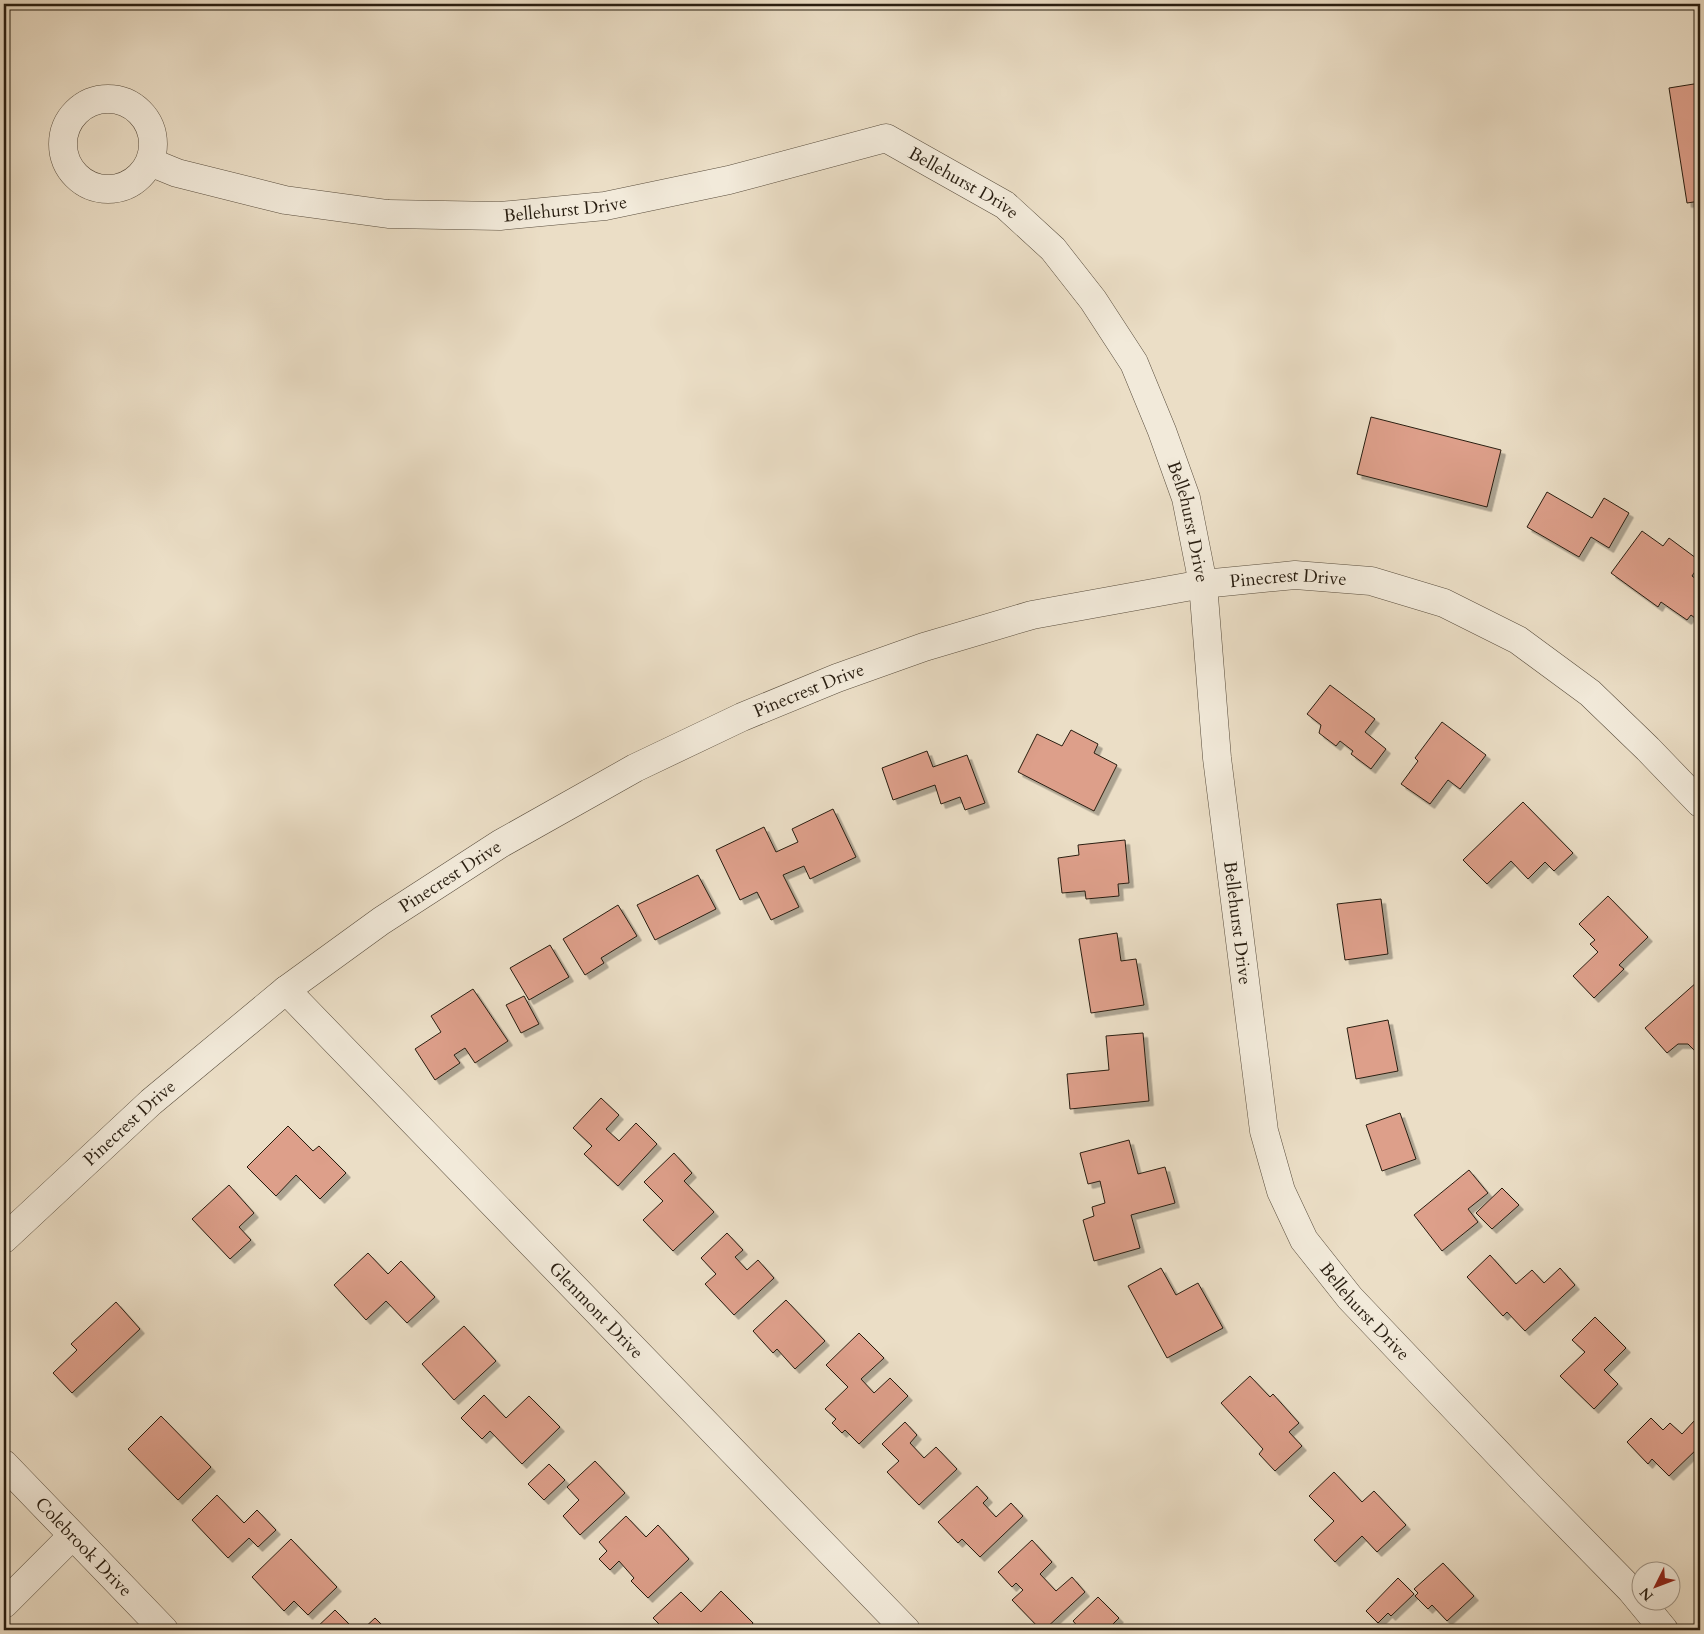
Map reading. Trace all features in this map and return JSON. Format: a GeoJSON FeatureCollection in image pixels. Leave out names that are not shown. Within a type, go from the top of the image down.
{"type":"FeatureCollection","features":[{"type":"Feature","properties":{"kind":"street","name":"Bellehurst Drive"},"geometry":{"type":"LineString","coordinates":[[150,162],[177,173],[286,200],[388,214],[500,216],[604,206],[729,180],[886,138],[1005,205],[1053,249],[1094,300],[1134,363],[1162,431],[1186,498],[1203,584],[1217,758],[1264,1131],[1281,1191],[1304,1240],[1350,1298],[1631,1590],[1664,1630]]}},
{"type":"Feature","properties":{"kind":"street","name":"Pinecrest Drive"},"geometry":{"type":"LineString","coordinates":[[4,1239],[151,1102],[286,990],[381,921],[500,844],[635,768],[742,717],[837,678],[924,646],[1032,615],[1203,584],[1295,575],[1371,581],[1444,603],[1518,640],[1590,693],[1648,748],[1700,803]]}},
{"type":"Feature","properties":{"kind":"street","name":"Glenmont Drive"},"geometry":{"type":"LineString","coordinates":[[286,990],[906,1630]]}},
{"type":"Feature","properties":{"kind":"street","name":"Colebrook Drive"},"geometry":{"type":"LineString","coordinates":[[4,1464],[164,1630]]}},
{"type":"Feature","properties":{"kind":"street"},"geometry":{"type":"LineString","coordinates":[[4,1604],[72,1536]]}},
{"type":"Feature","properties":{"kind":"building"},"geometry":{"type":"Polygon","coordinates":[[[1700,83],[1700,201],[1687,203],[1669,88],[1700,83]]]}},
{"type":"Feature","properties":{"kind":"building"},"geometry":{"type":"Polygon","coordinates":[[[1371,417],[1501,450],[1487,507],[1357,474],[1371,417]]]}},
{"type":"Feature","properties":{"kind":"building"},"geometry":{"type":"Polygon","coordinates":[[[1547,492],[1592,518],[1604,498],[1629,513],[1609,548],[1591,537],[1579,557],[1527,527],[1547,492]]]}},
{"type":"Feature","properties":{"kind":"building"},"geometry":{"type":"Polygon","coordinates":[[[1642,531],[1663,546],[1669,538],[1700,561],[1692,576],[1700,582],[1700,622],[1691,615],[1687,620],[1661,602],[1658,607],[1611,573],[1642,531]]]}},
{"type":"Feature","properties":{"kind":"building"},"geometry":{"type":"Polygon","coordinates":[[[1330,685],[1375,719],[1365,732],[1386,749],[1371,769],[1351,754],[1353,751],[1340,741],[1336,746],[1319,733],[1321,725],[1307,714],[1330,685]]]}},
{"type":"Feature","properties":{"kind":"building"},"geometry":{"type":"Polygon","coordinates":[[[1442,722],[1486,755],[1460,789],[1448,780],[1430,804],[1401,784],[1418,761],[1415,758],[1442,722]]]}},
{"type":"Feature","properties":{"kind":"building"},"geometry":{"type":"Polygon","coordinates":[[[1071,730],[1098,744],[1094,753],[1117,765],[1094,811],[1018,772],[1037,734],[1062,746],[1071,730]]]}},
{"type":"Feature","properties":{"kind":"building"},"geometry":{"type":"Polygon","coordinates":[[[927,751],[933,767],[967,755],[985,803],[965,810],[960,797],[941,804],[935,785],[893,800],[882,768],[927,751]]]}},
{"type":"Feature","properties":{"kind":"building"},"geometry":{"type":"Polygon","coordinates":[[[1523,802],[1573,853],[1554,871],[1545,862],[1528,879],[1511,861],[1487,884],[1463,860],[1523,802]]]}},
{"type":"Feature","properties":{"kind":"building"},"geometry":{"type":"Polygon","coordinates":[[[833,809],[856,857],[810,879],[804,866],[783,875],[799,907],[771,920],[757,892],[740,900],[716,850],[764,827],[776,852],[798,842],[792,829],[833,809]]]}},
{"type":"Feature","properties":{"kind":"building"},"geometry":{"type":"Polygon","coordinates":[[[1125,840],[1129,883],[1118,884],[1119,896],[1086,899],[1085,891],[1062,893],[1058,858],[1079,855],[1078,845],[1125,840]]]}},
{"type":"Feature","properties":{"kind":"building"},"geometry":{"type":"Polygon","coordinates":[[[698,875],[716,909],[655,940],[637,905],[698,875]]]}},
{"type":"Feature","properties":{"kind":"building"},"geometry":{"type":"Polygon","coordinates":[[[1608,896],[1648,937],[1619,965],[1624,969],[1594,998],[1573,976],[1598,952],[1590,944],[1595,940],[1579,924],[1608,896]]]}},
{"type":"Feature","properties":{"kind":"building"},"geometry":{"type":"Polygon","coordinates":[[[1381,899],[1388,954],[1345,960],[1337,904],[1381,899]]]}},
{"type":"Feature","properties":{"kind":"building"},"geometry":{"type":"Polygon","coordinates":[[[618,905],[637,936],[601,958],[604,963],[585,975],[563,939],[618,905]]]}},
{"type":"Feature","properties":{"kind":"building"},"geometry":{"type":"Polygon","coordinates":[[[1117,933],[1121,961],[1136,959],[1144,1005],[1091,1013],[1079,939],[1117,933]]]}},
{"type":"Feature","properties":{"kind":"building"},"geometry":{"type":"Polygon","coordinates":[[[550,945],[569,977],[529,1000],[510,968],[550,945]]]}},
{"type":"Feature","properties":{"kind":"building"},"geometry":{"type":"Polygon","coordinates":[[[1697,982],[1700,986],[1700,1049],[1698,1046],[1694,1050],[1688,1044],[1678,1044],[1667,1053],[1645,1028],[1697,982]]]}},
{"type":"Feature","properties":{"kind":"building"},"geometry":{"type":"Polygon","coordinates":[[[473,989],[508,1041],[475,1063],[465,1048],[454,1055],[460,1063],[435,1080],[415,1049],[441,1032],[431,1016],[473,989]]]}},
{"type":"Feature","properties":{"kind":"building"},"geometry":{"type":"Polygon","coordinates":[[[524,996],[539,1024],[521,1033],[506,1005],[524,996]]]}},
{"type":"Feature","properties":{"kind":"building"},"geometry":{"type":"Polygon","coordinates":[[[1388,1020],[1398,1071],[1356,1079],[1347,1028],[1388,1020]]]}},
{"type":"Feature","properties":{"kind":"building"},"geometry":{"type":"Polygon","coordinates":[[[1143,1033],[1149,1101],[1070,1109],[1067,1074],[1109,1070],[1106,1036],[1143,1033]]]}},
{"type":"Feature","properties":{"kind":"building"},"geometry":{"type":"Polygon","coordinates":[[[601,1098],[619,1115],[606,1129],[619,1141],[636,1123],[657,1144],[618,1186],[584,1154],[592,1146],[573,1128],[601,1098]]]}},
{"type":"Feature","properties":{"kind":"building"},"geometry":{"type":"Polygon","coordinates":[[[1400,1113],[1416,1159],[1382,1171],[1366,1125],[1400,1113]]]}},
{"type":"Feature","properties":{"kind":"building"},"geometry":{"type":"Polygon","coordinates":[[[288,1126],[313,1151],[319,1146],[346,1173],[320,1199],[296,1175],[276,1196],[247,1167],[288,1126]]]}},
{"type":"Feature","properties":{"kind":"building"},"geometry":{"type":"Polygon","coordinates":[[[1129,1140],[1138,1174],[1165,1167],[1175,1203],[1131,1215],[1140,1248],[1094,1261],[1083,1220],[1094,1216],[1092,1207],[1105,1203],[1100,1181],[1088,1184],[1080,1153],[1129,1140]]]}},
{"type":"Feature","properties":{"kind":"building"},"geometry":{"type":"Polygon","coordinates":[[[674,1153],[692,1173],[684,1181],[714,1212],[673,1251],[643,1220],[663,1201],[644,1182],[674,1153]]]}},
{"type":"Feature","properties":{"kind":"building"},"geometry":{"type":"Polygon","coordinates":[[[1469,1170],[1488,1193],[1468,1209],[1478,1222],[1442,1251],[1414,1215],[1469,1170]]]}},
{"type":"Feature","properties":{"kind":"building"},"geometry":{"type":"Polygon","coordinates":[[[229,1185],[254,1213],[239,1227],[251,1240],[230,1259],[192,1219],[229,1185]]]}},
{"type":"Feature","properties":{"kind":"building"},"geometry":{"type":"Polygon","coordinates":[[[1502,1188],[1519,1205],[1492,1229],[1476,1213],[1502,1188]]]}},
{"type":"Feature","properties":{"kind":"building"},"geometry":{"type":"Polygon","coordinates":[[[727,1233],[743,1250],[735,1257],[747,1270],[758,1260],[774,1278],[734,1315],[705,1284],[716,1274],[701,1258],[727,1233]]]}},
{"type":"Feature","properties":{"kind":"building"},"geometry":{"type":"Polygon","coordinates":[[[368,1253],[388,1274],[401,1261],[435,1297],[407,1323],[386,1301],[366,1320],[334,1285],[368,1253]]]}},
{"type":"Feature","properties":{"kind":"building"},"geometry":{"type":"Polygon","coordinates":[[[1490,1255],[1516,1284],[1532,1270],[1544,1283],[1560,1268],[1575,1285],[1525,1331],[1507,1312],[1503,1316],[1467,1277],[1490,1255]]]}},
{"type":"Feature","properties":{"kind":"building"},"geometry":{"type":"Polygon","coordinates":[[[1161,1268],[1176,1295],[1198,1283],[1223,1328],[1167,1358],[1128,1286],[1161,1268]]]}},
{"type":"Feature","properties":{"kind":"building"},"geometry":{"type":"Polygon","coordinates":[[[786,1300],[825,1341],[795,1369],[777,1349],[773,1353],[753,1331],[786,1300]]]}},
{"type":"Feature","properties":{"kind":"building"},"geometry":{"type":"Polygon","coordinates":[[[116,1302],[140,1329],[72,1393],[53,1373],[77,1350],[71,1344],[116,1302]]]}},
{"type":"Feature","properties":{"kind":"building"},"geometry":{"type":"Polygon","coordinates":[[[1595,1317],[1626,1348],[1604,1370],[1618,1384],[1594,1409],[1560,1376],[1585,1352],[1572,1340],[1595,1317]]]}},
{"type":"Feature","properties":{"kind":"building"},"geometry":{"type":"Polygon","coordinates":[[[464,1326],[496,1361],[454,1400],[422,1364],[464,1326]]]}},
{"type":"Feature","properties":{"kind":"building"},"geometry":{"type":"Polygon","coordinates":[[[859,1333],[884,1358],[861,1379],[874,1393],[890,1378],[908,1396],[859,1444],[845,1430],[842,1433],[832,1423],[836,1419],[825,1409],[848,1387],[826,1365],[859,1333]]]}},
{"type":"Feature","properties":{"kind":"building"},"geometry":{"type":"Polygon","coordinates":[[[1250,1376],[1270,1397],[1273,1394],[1299,1423],[1289,1432],[1302,1446],[1275,1471],[1259,1454],[1263,1449],[1221,1403],[1250,1376]]]}},
{"type":"Feature","properties":{"kind":"building"},"geometry":{"type":"Polygon","coordinates":[[[484,1395],[506,1418],[529,1396],[560,1427],[522,1464],[490,1431],[482,1439],[461,1418],[484,1395]]]}},
{"type":"Feature","properties":{"kind":"building"},"geometry":{"type":"Polygon","coordinates":[[[161,1416],[211,1467],[178,1500],[128,1449],[161,1416]]]}},
{"type":"Feature","properties":{"kind":"building"},"geometry":{"type":"Polygon","coordinates":[[[1651,1418],[1663,1430],[1670,1423],[1682,1434],[1695,1420],[1700,1425],[1700,1446],[1669,1476],[1652,1459],[1648,1464],[1627,1442],[1651,1418]]]}},
{"type":"Feature","properties":{"kind":"building"},"geometry":{"type":"Polygon","coordinates":[[[905,1422],[917,1435],[910,1443],[924,1458],[936,1447],[957,1469],[919,1505],[887,1472],[899,1461],[882,1444],[905,1422]]]}},
{"type":"Feature","properties":{"kind":"building"},"geometry":{"type":"Polygon","coordinates":[[[595,1461],[625,1493],[580,1535],[563,1516],[579,1500],[567,1487],[595,1461]]]}},
{"type":"Feature","properties":{"kind":"building"},"geometry":{"type":"Polygon","coordinates":[[[549,1464],[565,1480],[544,1500],[528,1484],[549,1464]]]}},
{"type":"Feature","properties":{"kind":"building"},"geometry":{"type":"Polygon","coordinates":[[[1334,1472],[1362,1502],[1374,1491],[1406,1525],[1377,1552],[1362,1536],[1335,1562],[1314,1540],[1334,1521],[1309,1496],[1334,1472]]]}},
{"type":"Feature","properties":{"kind":"building"},"geometry":{"type":"Polygon","coordinates":[[[977,1486],[988,1498],[983,1503],[996,1517],[1011,1503],[1023,1516],[980,1557],[962,1539],[958,1543],[938,1522],[977,1486]]]}},
{"type":"Feature","properties":{"kind":"building"},"geometry":{"type":"Polygon","coordinates":[[[217,1495],[244,1523],[257,1510],[276,1530],[258,1547],[249,1538],[228,1558],[192,1520],[217,1495]]]}},
{"type":"Feature","properties":{"kind":"building"},"geometry":{"type":"Polygon","coordinates":[[[626,1516],[646,1537],[658,1525],[689,1559],[648,1598],[631,1581],[634,1578],[619,1561],[610,1570],[599,1559],[607,1551],[599,1542],[626,1516]]]}},
{"type":"Feature","properties":{"kind":"building"},"geometry":{"type":"Polygon","coordinates":[[[291,1539],[337,1587],[308,1615],[294,1601],[284,1611],[252,1577],[291,1539]]]}},
{"type":"Feature","properties":{"kind":"building"},"geometry":{"type":"Polygon","coordinates":[[[1032,1540],[1052,1562],[1040,1574],[1056,1591],[1072,1577],[1085,1592],[1044,1630],[1041,1630],[1012,1600],[1023,1590],[1016,1583],[1012,1587],[998,1572],[1032,1540]]]}},
{"type":"Feature","properties":{"kind":"building"},"geometry":{"type":"Polygon","coordinates":[[[1443,1563],[1474,1596],[1447,1621],[1432,1605],[1428,1609],[1415,1596],[1418,1593],[1414,1589],[1443,1563]]]}},
{"type":"Feature","properties":{"kind":"building"},"geometry":{"type":"Polygon","coordinates":[[[1398,1578],[1414,1594],[1391,1616],[1388,1613],[1378,1623],[1366,1611],[1398,1578]]]}},
{"type":"Feature","properties":{"kind":"building"},"geometry":{"type":"Polygon","coordinates":[[[721,1591],[753,1623],[746,1630],[665,1630],[653,1618],[681,1592],[701,1612],[721,1591]]]}},
{"type":"Feature","properties":{"kind":"building"},"geometry":{"type":"Polygon","coordinates":[[[1098,1597],[1119,1618],[1110,1627],[1113,1630],[1081,1630],[1073,1621],[1098,1597]]]}},
{"type":"Feature","properties":{"kind":"building"},"geometry":{"type":"Polygon","coordinates":[[[335,1610],[355,1630],[314,1630],[335,1610]]]}},
{"type":"Feature","properties":{"kind":"building"},"geometry":{"type":"Polygon","coordinates":[[[375,1618],[387,1630],[362,1630],[375,1618]]]}}]}
